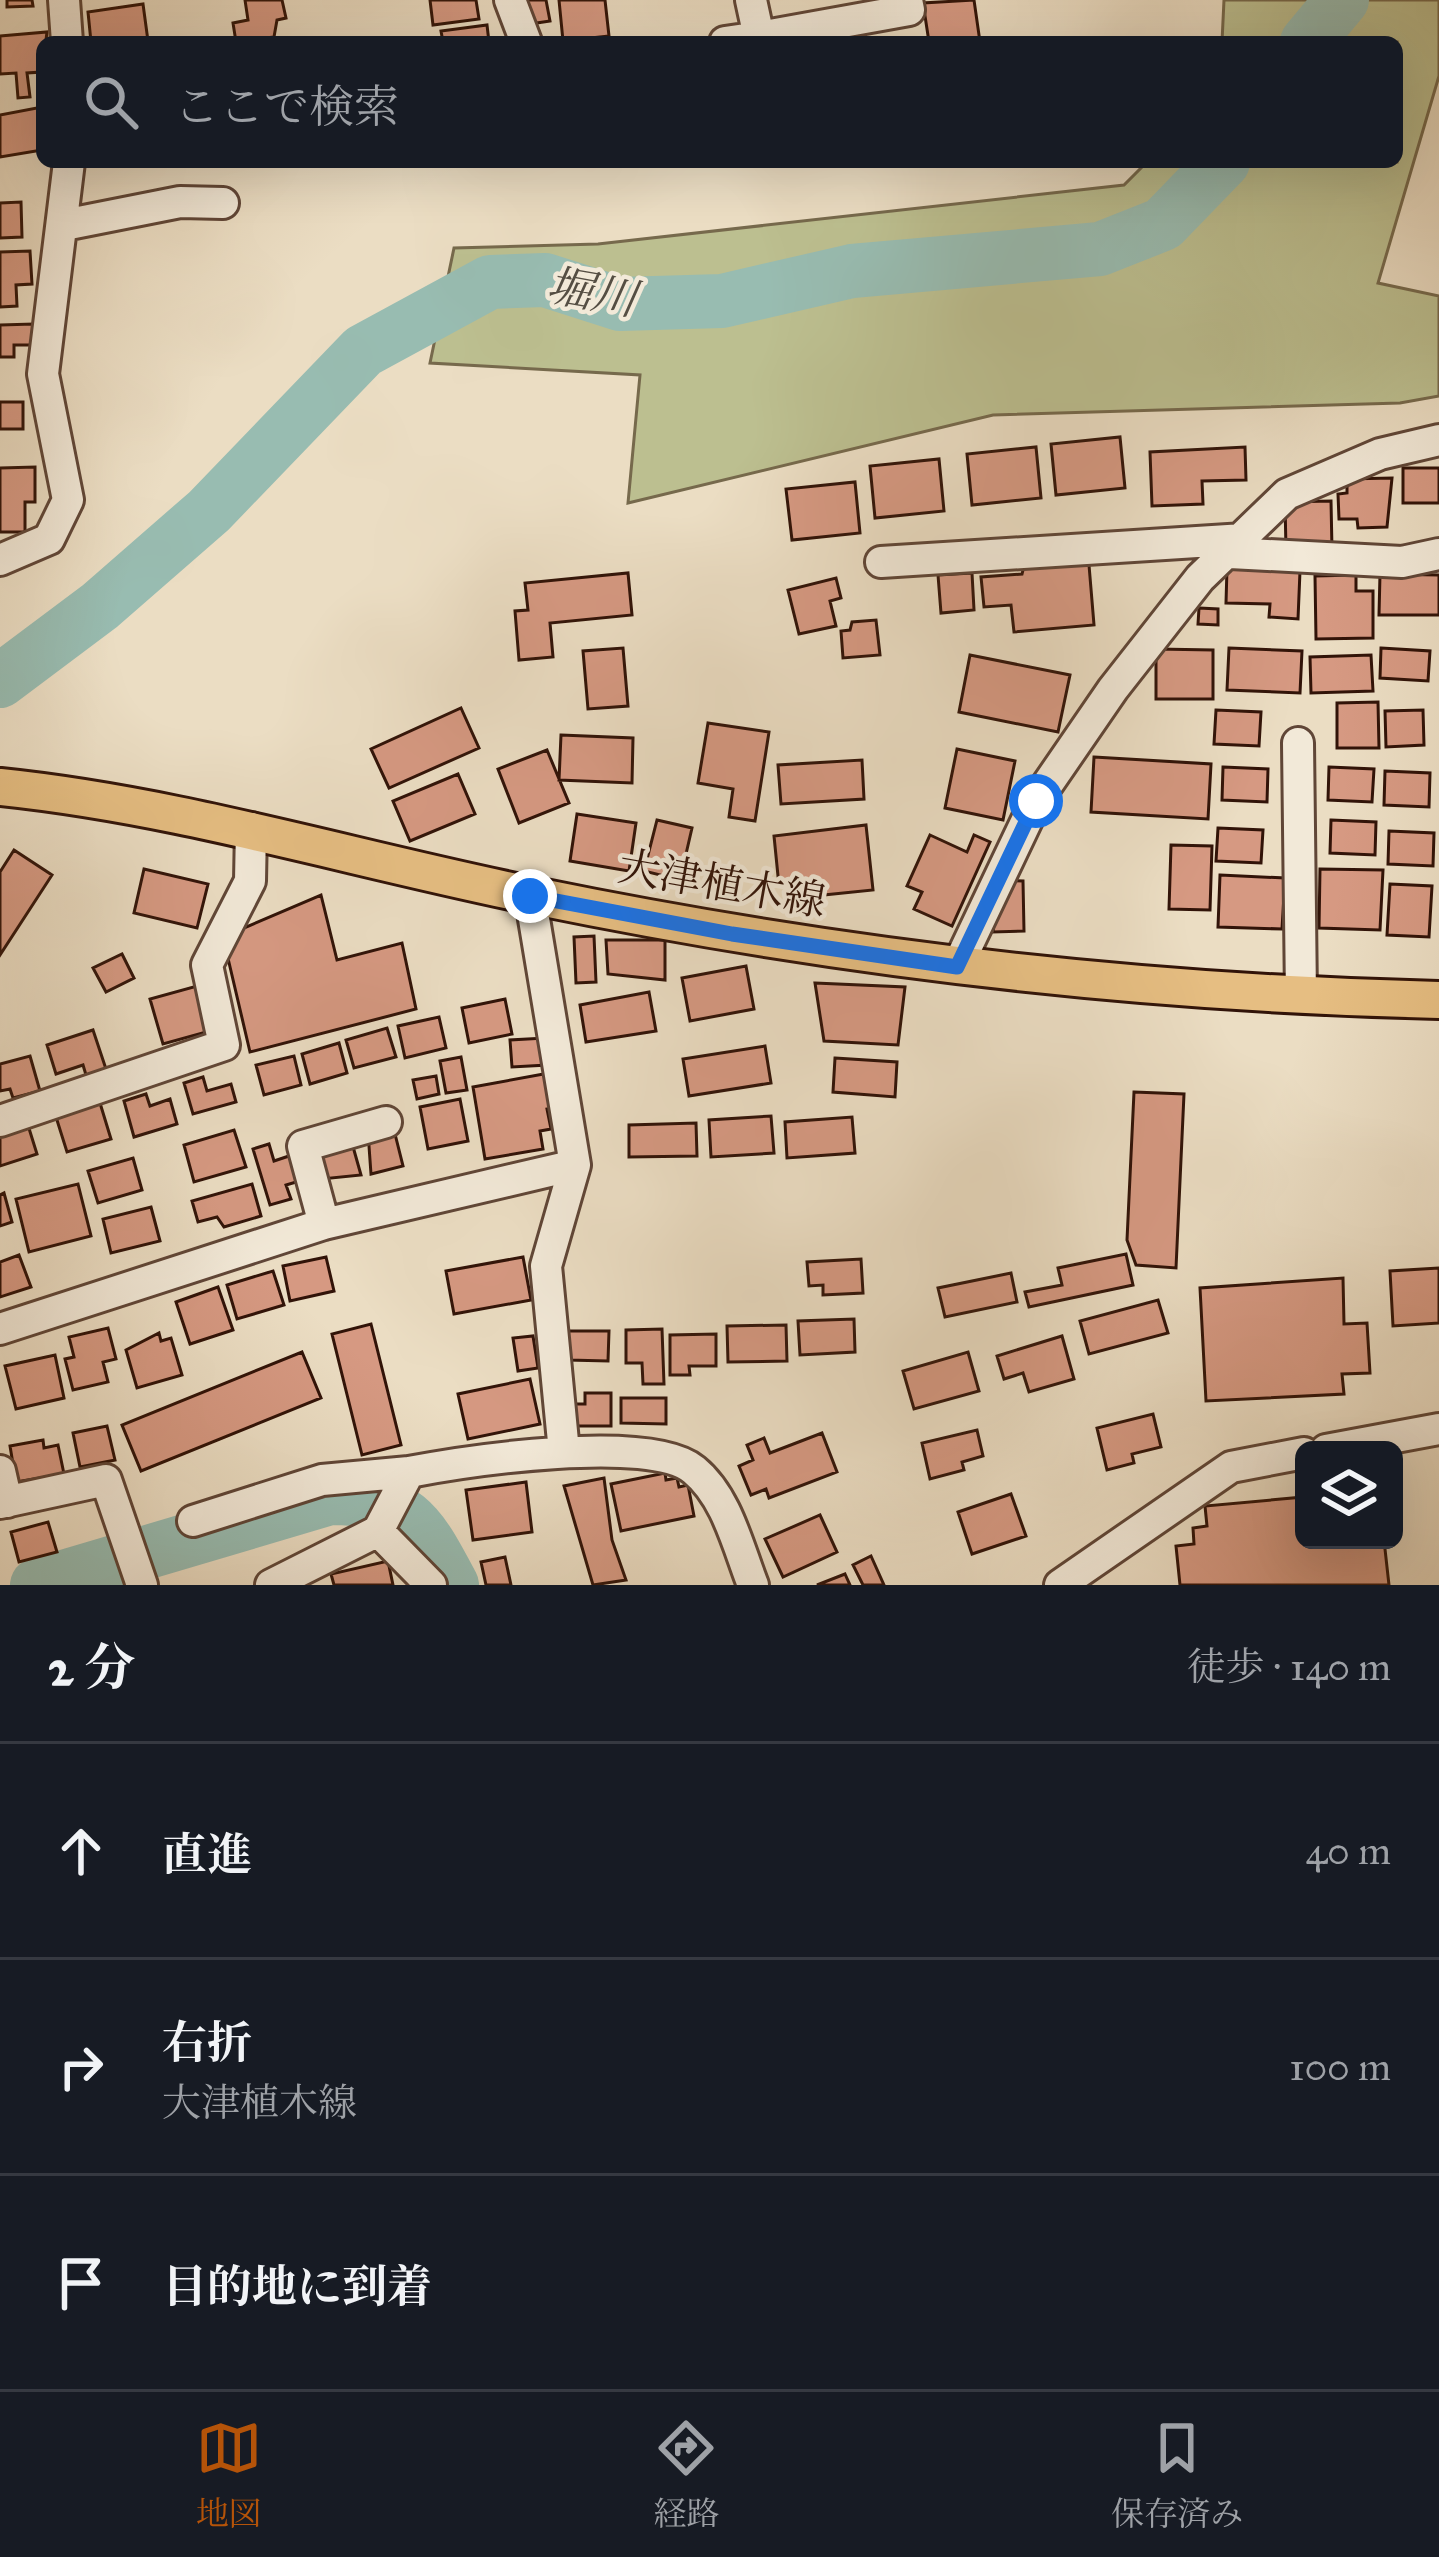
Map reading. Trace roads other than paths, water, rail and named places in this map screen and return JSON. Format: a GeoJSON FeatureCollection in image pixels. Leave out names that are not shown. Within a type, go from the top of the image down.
{"type":"FeatureCollection","features":[{"type":"Feature","properties":{"kind":"main road","name":"大津植木線"},"geometry":{"type":"LineString","coordinates":[[0,787],[83,796],[251,828],[530,896],[732,934],[957,967],[1300,997],[1439,1000]]}},
{"type":"Feature","properties":{"kind":"street"},"geometry":{"type":"LineString","coordinates":[[64,0],[67,36]]}},
{"type":"Feature","properties":{"kind":"street"},"geometry":{"type":"LineString","coordinates":[[510,0],[524,36]]}},
{"type":"Feature","properties":{"kind":"street"},"geometry":{"type":"LineString","coordinates":[[751,0],[759,36]]}},
{"type":"Feature","properties":{"kind":"street"},"geometry":{"type":"LineString","coordinates":[[765,36],[909,10],[908,0]]}},
{"type":"Feature","properties":{"kind":"street"},"geometry":{"type":"LineString","coordinates":[[0,560],[49,539],[68,500],[44,374],[69,168]]}},
{"type":"Feature","properties":{"kind":"street"},"geometry":{"type":"LineString","coordinates":[[64,225],[180,202],[223,203]]}},
{"type":"Feature","properties":{"kind":"street"},"geometry":{"type":"LineString","coordinates":[[957,967],[1036,801],[1200,578],[1287,494],[1317,477],[1439,440]]}},
{"type":"Feature","properties":{"kind":"street"},"geometry":{"type":"LineString","coordinates":[[880,562],[1237,546],[1378,562],[1439,554]]}},
{"type":"Feature","properties":{"kind":"street"},"geometry":{"type":"LineString","coordinates":[[1298,743],[1300,997]]}},
{"type":"Feature","properties":{"kind":"street"},"geometry":{"type":"LineString","coordinates":[[0,1121],[224,1046],[207,964],[250,881],[251,828]]}},
{"type":"Feature","properties":{"kind":"street"},"geometry":{"type":"LineString","coordinates":[[530,896],[575,1166],[546,1266],[564,1452]]}},
{"type":"Feature","properties":{"kind":"street"},"geometry":{"type":"LineString","coordinates":[[324,1224],[303,1146],[386,1122]]}},
{"type":"Feature","properties":{"kind":"street"},"geometry":{"type":"LineString","coordinates":[[0,1329],[324,1224],[575,1166]]}},
{"type":"Feature","properties":{"kind":"street"},"geometry":{"type":"LineString","coordinates":[[1374,1441],[1439,1429]]}},
{"type":"Feature","properties":{"kind":"street"},"geometry":{"type":"LineString","coordinates":[[193,1521],[322,1480],[564,1452],[676,1457],[697,1472],[722,1504],[753,1585]]}},
{"type":"Feature","properties":{"kind":"street"},"geometry":{"type":"LineString","coordinates":[[1060,1585],[1231,1467],[1295,1455]]}},
{"type":"Feature","properties":{"kind":"street"},"geometry":{"type":"LineString","coordinates":[[271,1585],[378,1532],[398,1484],[409,1472]]}},
{"type":"Feature","properties":{"kind":"street"},"geometry":{"type":"LineString","coordinates":[[2,1492],[106,1480],[142,1585]]}},
{"type":"Feature","properties":{"kind":"street"},"geometry":{"type":"LineString","coordinates":[[378,1532],[431,1585]]}},
{"type":"Feature","properties":{"kind":"waterway","name":"堀川"},"geometry":{"type":"LineString","coordinates":[[1312,36],[1342,0]]}},
{"type":"Feature","properties":{"kind":"waterway","name":"堀川"},"geometry":{"type":"LineString","coordinates":[[0,681],[100,606],[209,511],[363,351],[490,282],[545,280],[620,304],[722,301],[852,271],[1100,249],[1163,224],[1217,168]]}},
{"type":"Feature","properties":{"kind":"waterway"},"geometry":{"type":"LineString","coordinates":[[37,1585],[330,1498],[377,1503],[408,1518],[452,1585]]}}]}
